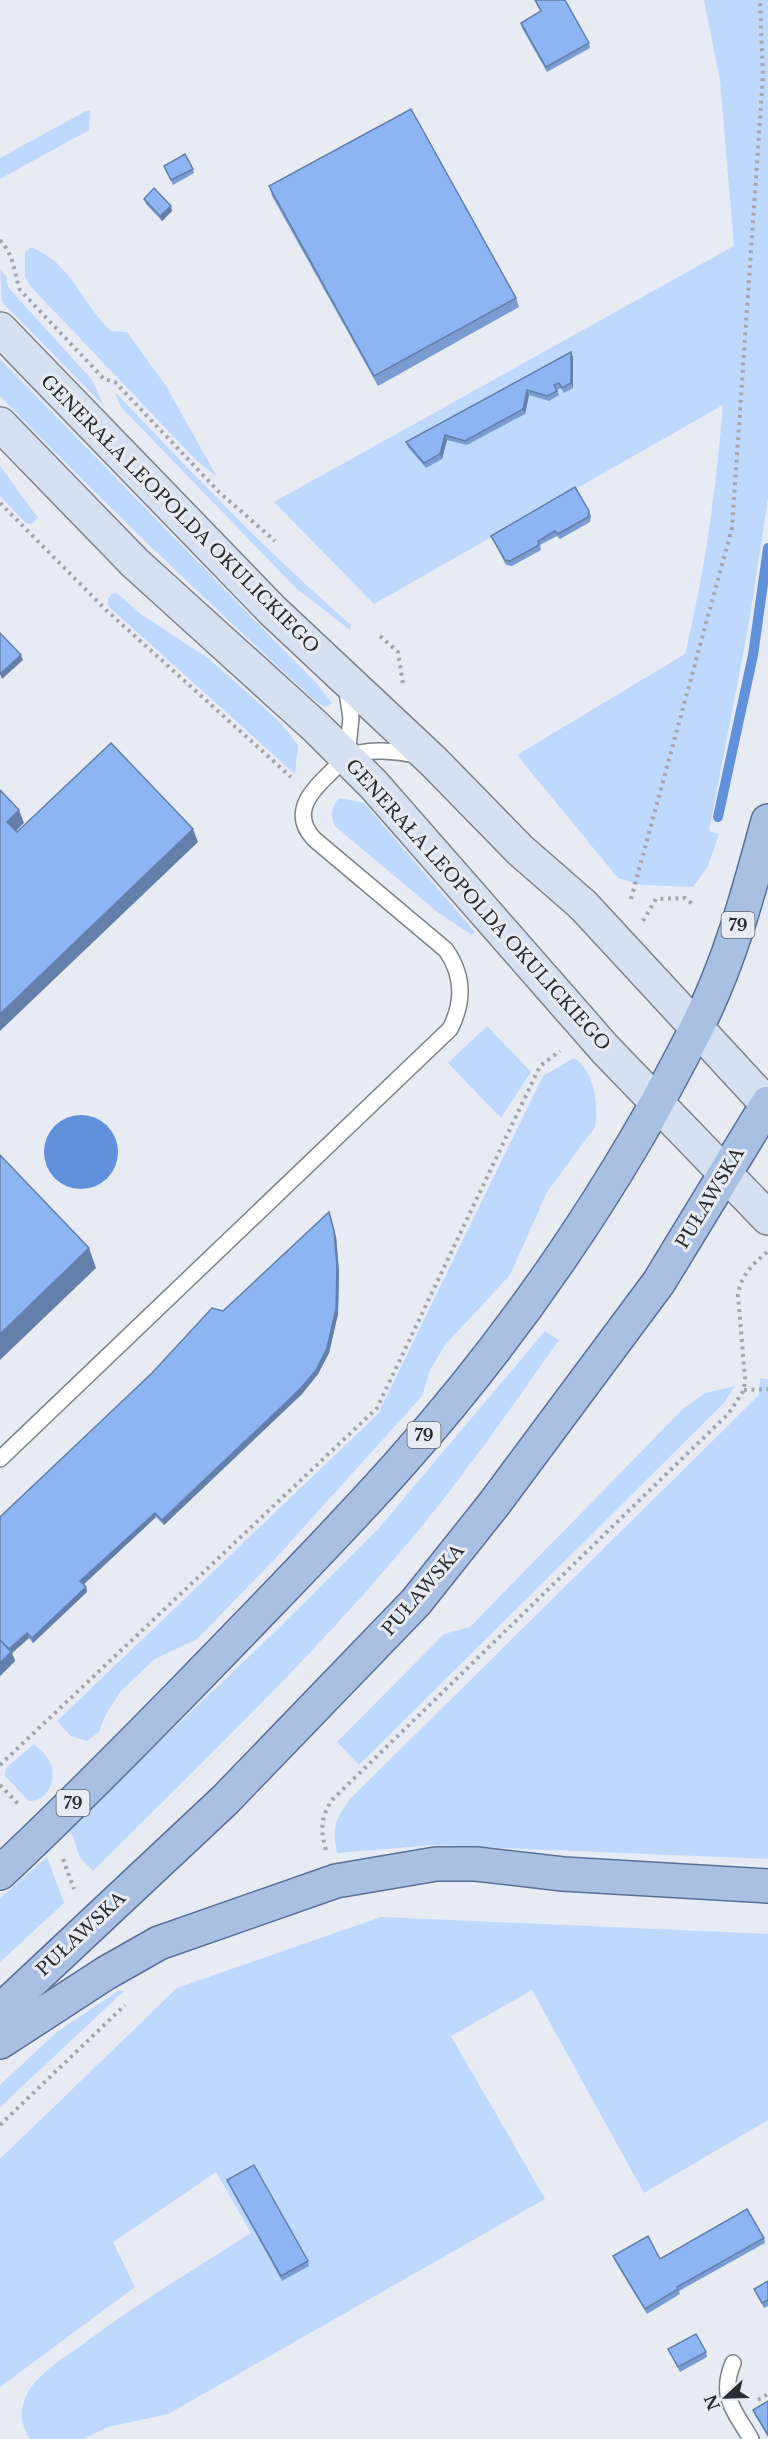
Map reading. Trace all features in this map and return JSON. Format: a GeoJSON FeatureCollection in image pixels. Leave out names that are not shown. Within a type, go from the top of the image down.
{"type":"FeatureCollection","features":[{"type":"Feature","properties":{"kind":"main road","name":"GENERAŁA LEOPOLDA OKULICKIEGO"},"geometry":{"type":"LineString","coordinates":[[0,329],[273,611],[430,759],[520,850],[583,904],[768,1104]]}},
{"type":"Feature","properties":{"kind":"main road","name":"GENERAŁA LEOPOLDA OKULICKIEGO"},"geometry":{"type":"LineString","coordinates":[[0,424],[135,563],[347,757],[398,811],[605,1049],[768,1218]]}},
{"type":"Feature","properties":{"kind":"main road","name":"79"},"geometry":{"type":"LineString","coordinates":[[0,1873],[145,1732],[404,1460],[496,1346],[585,1222],[657,1101],[698,1026],[747,899],[768,821]]}},
{"type":"Feature","properties":{"kind":"main road","name":"PUŁAWSKA"},"geometry":{"type":"LineString","coordinates":[[0,2011],[225,1800],[416,1602],[494,1504],[659,1282],[768,1104]]}},
{"type":"Feature","properties":{"kind":"main road"},"geometry":{"type":"LineString","coordinates":[[0,2042],[159,1943],[359,1875],[436,1864],[476,1864],[562,1874],[768,1886]]}},
{"type":"Feature","properties":{"kind":"lane"},"geometry":{"type":"LineString","coordinates":[[343,677],[351,718],[347,757]]}},
{"type":"Feature","properties":{"kind":"lane"},"geometry":{"type":"LineString","coordinates":[[0,1459],[442,1040],[457,1017],[460,1003],[459,975],[446,950],[310,834],[303,815],[308,796],[347,757],[372,752],[391,752],[430,759]]}},
{"type":"Feature","properties":{"kind":"lane"},"geometry":{"type":"LineString","coordinates":[[733,2363],[725,2387],[730,2402],[751,2439]]}},
{"type":"Feature","properties":{"kind":"path"},"geometry":{"type":"LineString","coordinates":[[631,899],[732,528],[763,76],[760,0]]}},
{"type":"Feature","properties":{"kind":"path"},"geometry":{"type":"LineString","coordinates":[[0,240],[14,258],[14,272],[20,290],[104,379],[115,382],[219,492],[275,541]]}},
{"type":"Feature","properties":{"kind":"path"},"geometry":{"type":"LineString","coordinates":[[0,503],[106,610],[294,779],[308,796]]}},
{"type":"Feature","properties":{"kind":"path"},"geometry":{"type":"LineString","coordinates":[[380,636],[398,652],[402,682]]}},
{"type":"Feature","properties":{"kind":"path"},"geometry":{"type":"LineString","coordinates":[[642,923],[656,899],[686,898],[695,906]]}},
{"type":"Feature","properties":{"kind":"path"},"geometry":{"type":"LineString","coordinates":[[0,1765],[377,1408],[540,1066],[567,1047]]}},
{"type":"Feature","properties":{"kind":"path"},"geometry":{"type":"LineString","coordinates":[[323,1813],[332,1800],[729,1413],[744,1390],[740,1281],[750,1267],[768,1252]]}},
{"type":"Feature","properties":{"kind":"path"},"geometry":{"type":"LineString","coordinates":[[744,1390],[768,1389]]}},
{"type":"Feature","properties":{"kind":"path"},"geometry":{"type":"LineString","coordinates":[[0,1785],[27,1814]]}},
{"type":"Feature","properties":{"kind":"path"},"geometry":{"type":"LineString","coordinates":[[61,1856],[74,1889]]}},
{"type":"Feature","properties":{"kind":"path"},"geometry":{"type":"LineString","coordinates":[[0,2125],[130,2001]]}},
{"type":"Feature","properties":{"kind":"shaded area"},"geometry":{"type":"Polygon","coordinates":[[[704,0],[768,0],[768,498],[749,623],[709,831],[719,834],[708,866],[693,887],[642,885],[618,878],[517,755],[685,654],[709,530],[723,405],[374,604],[274,502],[734,246],[720,80],[704,0]]]}},
{"type":"Feature","properties":{"kind":"shaded area"},"geometry":{"type":"Polygon","coordinates":[[[86,111],[90,111],[89,130],[0,179],[0,158],[86,111]]]}},
{"type":"Feature","properties":{"kind":"shaded area"},"geometry":{"type":"Polygon","coordinates":[[[32,247],[51,258],[61,268],[111,331],[127,332],[166,386],[217,477],[196,460],[33,289],[25,277],[25,252],[32,247]]]}},
{"type":"Feature","properties":{"kind":"shaded area"},"geometry":{"type":"Polygon","coordinates":[[[0,270],[6,276],[8,287],[92,380],[104,406],[2,302],[0,270]]]}},
{"type":"Feature","properties":{"kind":"shaded area"},"geometry":{"type":"Polygon","coordinates":[[[0,359],[317,684],[332,703],[325,707],[314,700],[155,550],[0,396],[0,359]]]}},
{"type":"Feature","properties":{"kind":"shaded area"},"geometry":{"type":"Polygon","coordinates":[[[115,392],[259,540],[351,625],[350,630],[296,588],[121,407],[115,392]]]}},
{"type":"Feature","properties":{"kind":"shaded area"},"geometry":{"type":"Polygon","coordinates":[[[0,466],[38,518],[31,524],[26,523],[0,496],[0,466]]]}},
{"type":"Feature","properties":{"kind":"shaded area"},"geometry":{"type":"Polygon","coordinates":[[[117,593],[142,615],[208,658],[278,720],[298,745],[295,774],[108,606],[108,599],[112,594],[117,593]]]}},
{"type":"Feature","properties":{"kind":"shaded area"},"geometry":{"type":"Polygon","coordinates":[[[339,798],[364,803],[475,932],[472,935],[436,911],[335,826],[332,812],[339,798]]]}},
{"type":"Feature","properties":{"kind":"shaded area"},"geometry":{"type":"Polygon","coordinates":[[[487,1026],[531,1072],[501,1118],[448,1063],[487,1026]]]}},
{"type":"Feature","properties":{"kind":"shaded area"},"geometry":{"type":"Polygon","coordinates":[[[574,1058],[586,1071],[594,1089],[595,1127],[547,1192],[510,1275],[445,1345],[430,1370],[422,1396],[274,1560],[197,1639],[155,1659],[121,1691],[105,1716],[99,1732],[87,1741],[71,1736],[57,1721],[378,1414],[543,1076],[574,1058]]]}},
{"type":"Feature","properties":{"kind":"shaded area"},"geometry":{"type":"Polygon","coordinates":[[[545,1331],[559,1340],[466,1469],[407,1544],[293,1670],[93,1871],[80,1858],[73,1836],[67,1830],[280,1627],[379,1528],[545,1331]]]}},
{"type":"Feature","properties":{"kind":"shaded area"},"geometry":{"type":"Polygon","coordinates":[[[760,1378],[768,1379],[768,1859],[433,1845],[337,1853],[336,1825],[349,1800],[759,1395],[760,1378]]]}},
{"type":"Feature","properties":{"kind":"shaded area"},"geometry":{"type":"Polygon","coordinates":[[[735,1386],[724,1403],[359,1765],[337,1742],[444,1634],[470,1627],[683,1409],[705,1393],[735,1386]]]}},
{"type":"Feature","properties":{"kind":"shaded area"},"geometry":{"type":"Polygon","coordinates":[[[34,1744],[49,1759],[52,1782],[42,1797],[29,1801],[5,1776],[6,1768],[34,1744]]]}},
{"type":"Feature","properties":{"kind":"shaded area"},"geometry":{"type":"Polygon","coordinates":[[[47,1857],[64,1903],[0,1962],[0,1898],[47,1857]]]}},
{"type":"Feature","properties":{"kind":"shaded area"},"geometry":{"type":"Polygon","coordinates":[[[381,1917],[768,1934],[768,2120],[644,2193],[532,1990],[451,2036],[545,2199],[168,2414],[108,2427],[83,2439],[30,2439],[24,2427],[23,2405],[28,2392],[46,2372],[124,2315],[251,2233],[216,2172],[113,2242],[135,2287],[0,2387],[0,2159],[177,1988],[381,1917]]]}},
{"type":"Feature","properties":{"kind":"shaded area"},"geometry":{"type":"Polygon","coordinates":[[[118,1991],[124,1991],[0,2107],[0,2085],[57,2032],[118,1991]]]}},
{"type":"Feature","properties":{"kind":"water"},"geometry":{"type":"Polygon","coordinates":[[[81,1115],[95,1118],[107,1126],[115,1138],[118,1152],[115,1166],[107,1178],[95,1186],[81,1189],[67,1186],[55,1178],[47,1166],[44,1152],[47,1138],[55,1126],[67,1118],[81,1115]]]}},
{"type":"Feature","properties":{"kind":"building"},"geometry":{"type":"Polygon","coordinates":[[[535,0],[565,0],[589,43],[546,67],[521,23],[541,11],[535,0]]]}},
{"type":"Feature","properties":{"kind":"building"},"geometry":{"type":"Polygon","coordinates":[[[411,109],[516,298],[374,376],[269,186],[411,109]]]}},
{"type":"Feature","properties":{"kind":"building"},"geometry":{"type":"Polygon","coordinates":[[[185,154],[193,169],[171,180],[164,166],[185,154]]]}},
{"type":"Feature","properties":{"kind":"building"},"geometry":{"type":"Polygon","coordinates":[[[154,188],[171,206],[160,216],[144,199],[154,188]]]}},
{"type":"Feature","properties":{"kind":"building"},"geometry":{"type":"Polygon","coordinates":[[[571,352],[571,383],[562,388],[559,383],[554,385],[557,391],[547,396],[527,390],[523,409],[465,441],[445,435],[440,454],[424,463],[406,442],[571,352]]]}},
{"type":"Feature","properties":{"kind":"building"},"geometry":{"type":"Polygon","coordinates":[[[575,487],[589,511],[588,517],[558,534],[555,531],[538,541],[539,545],[510,561],[505,560],[491,536],[575,487]]]}},
{"type":"Feature","properties":{"kind":"building"},"geometry":{"type":"Polygon","coordinates":[[[0,633],[21,655],[0,674],[0,633]]]}},
{"type":"Feature","properties":{"kind":"building"},"geometry":{"type":"Polygon","coordinates":[[[111,743],[193,829],[0,1014],[0,790],[19,810],[7,822],[17,832],[111,743]]]}},
{"type":"Feature","properties":{"kind":"building"},"geometry":{"type":"Polygon","coordinates":[[[0,1155],[89,1248],[0,1334],[0,1155]]]}},
{"type":"Feature","properties":{"kind":"building"},"geometry":{"type":"Polygon","coordinates":[[[329,1212],[334,1231],[337,1267],[336,1309],[327,1348],[316,1370],[300,1389],[162,1520],[155,1513],[80,1581],[86,1587],[32,1638],[27,1633],[9,1649],[0,1640],[0,1517],[152,1373],[212,1308],[223,1311],[329,1212]]]}},
{"type":"Feature","properties":{"kind":"building"},"geometry":{"type":"Polygon","coordinates":[[[0,1640],[11,1652],[0,1663],[0,1640]]]}},
{"type":"Feature","properties":{"kind":"building"},"geometry":{"type":"Polygon","coordinates":[[[254,2165],[308,2261],[281,2276],[227,2180],[254,2165]]]}},
{"type":"Feature","properties":{"kind":"building"},"geometry":{"type":"Polygon","coordinates":[[[747,2209],[764,2238],[677,2287],[678,2289],[645,2309],[613,2256],[648,2236],[660,2259],[747,2209]]]}},
{"type":"Feature","properties":{"kind":"building"},"geometry":{"type":"Polygon","coordinates":[[[768,2281],[768,2300],[762,2303],[754,2289],[768,2281]]]}},
{"type":"Feature","properties":{"kind":"building"},"geometry":{"type":"Polygon","coordinates":[[[696,2334],[706,2352],[678,2367],[668,2349],[696,2334]]]}},
{"type":"Feature","properties":{"kind":"building"},"geometry":{"type":"Polygon","coordinates":[[[768,2401],[768,2435],[753,2410],[768,2401]]]}},
{"type":"Feature","properties":{"kind":"waterway"},"geometry":{"type":"LineString","coordinates":[[718,817],[753,655],[768,548]]}}]}
